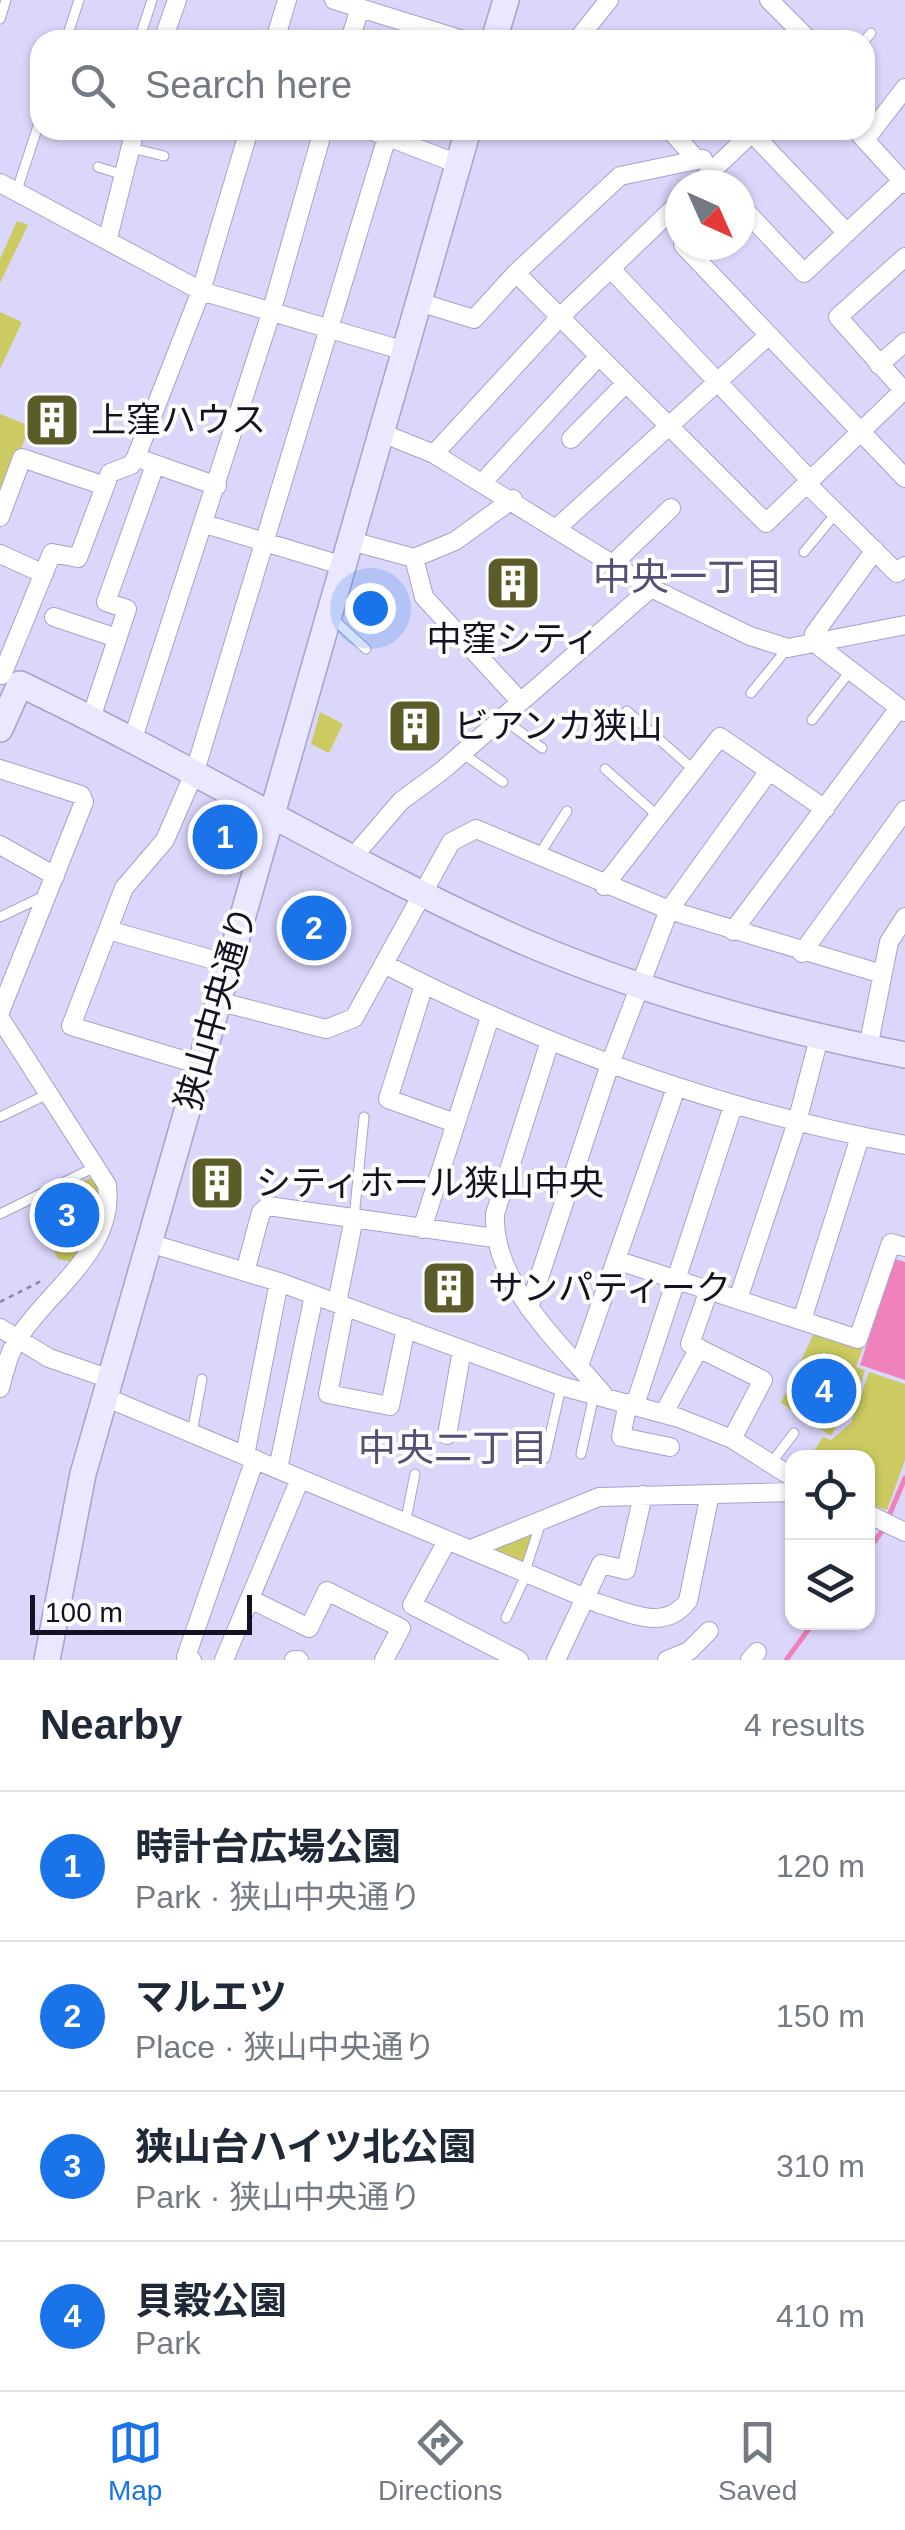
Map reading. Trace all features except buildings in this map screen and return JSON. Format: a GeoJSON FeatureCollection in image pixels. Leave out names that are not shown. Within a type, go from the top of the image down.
{"type":"FeatureCollection","features":[{"type":"Feature","properties":{"kind":"street"},"geometry":{"type":"LineString","coordinates":[[166,30],[177,0]]}},
{"type":"Feature","properties":{"kind":"street"},"geometry":{"type":"LineString","coordinates":[[279,30],[287,0]]}},
{"type":"Feature","properties":{"kind":"street"},"geometry":{"type":"LineString","coordinates":[[338,0],[432,30]]}},
{"type":"Feature","properties":{"kind":"street"},"geometry":{"type":"LineString","coordinates":[[395,18],[407,0]]}},
{"type":"Feature","properties":{"kind":"street"},"geometry":{"type":"LineString","coordinates":[[497,30],[506,0]]}},
{"type":"Feature","properties":{"kind":"street"},"geometry":{"type":"LineString","coordinates":[[585,30],[609,0]]}},
{"type":"Feature","properties":{"kind":"street"},"geometry":{"type":"LineString","coordinates":[[769,0],[799,30]]}},
{"type":"Feature","properties":{"kind":"street"},"geometry":{"type":"LineString","coordinates":[[353,30],[360,8]]}},
{"type":"Feature","properties":{"kind":"street"},"geometry":{"type":"LineString","coordinates":[[875,120],[905,88]]}},
{"type":"Feature","properties":{"kind":"street"},"geometry":{"type":"LineString","coordinates":[[108,238],[133,140]]}},
{"type":"Feature","properties":{"kind":"street"},"geometry":{"type":"LineString","coordinates":[[0,728],[7,678],[52,553],[78,558],[110,474],[136,457],[201,291],[246,140]]}},
{"type":"Feature","properties":{"kind":"street"},"geometry":{"type":"LineString","coordinates":[[134,738],[272,313],[320,140]]}},
{"type":"Feature","properties":{"kind":"street"},"geometry":{"type":"LineString","coordinates":[[200,1064],[71,1026],[124,888],[165,840],[194,771],[331,331],[377,140]]}},
{"type":"Feature","properties":{"kind":"street"},"geometry":{"type":"LineString","coordinates":[[397,140],[458,164]]}},
{"type":"Feature","properties":{"kind":"street","name":"狭山中央通り"},"geometry":{"type":"LineString","coordinates":[[47,1660],[69,1533],[148,1242],[465,140]]}},
{"type":"Feature","properties":{"kind":"street"},"geometry":{"type":"LineString","coordinates":[[678,140],[701,170]]}},
{"type":"Feature","properties":{"kind":"street"},"geometry":{"type":"LineString","coordinates":[[712,170],[744,140]]}},
{"type":"Feature","properties":{"kind":"street"},"geometry":{"type":"LineString","coordinates":[[761,140],[848,233]]}},
{"type":"Feature","properties":{"kind":"street"},"geometry":{"type":"LineString","coordinates":[[755,221],[804,272],[903,182],[865,140]]}},
{"type":"Feature","properties":{"kind":"street"},"geometry":{"type":"LineString","coordinates":[[419,302],[474,319],[516,273],[620,176],[665,176]]}},
{"type":"Feature","properties":{"kind":"street"},"geometry":{"type":"LineString","coordinates":[[8,188],[201,291],[405,351]]}},
{"type":"Feature","properties":{"kind":"street"},"geometry":{"type":"LineString","coordinates":[[434,454],[560,317],[665,217]]}},
{"type":"Feature","properties":{"kind":"street"},"geometry":{"type":"LineString","coordinates":[[660,222],[665,227]]}},
{"type":"Feature","properties":{"kind":"street"},"geometry":{"type":"LineString","coordinates":[[516,273],[766,523],[904,390],[838,317],[905,256]]}},
{"type":"Feature","properties":{"kind":"street"},"geometry":{"type":"LineString","coordinates":[[696,260],[905,478]]}},
{"type":"Feature","properties":{"kind":"street"},"geometry":{"type":"LineString","coordinates":[[611,269],[874,550],[898,573],[905,566]]}},
{"type":"Feature","properties":{"kind":"street"},"geometry":{"type":"LineString","coordinates":[[558,527],[769,335]]}},
{"type":"Feature","properties":{"kind":"street"},"geometry":{"type":"LineString","coordinates":[[879,365],[905,342]]}},
{"type":"Feature","properties":{"kind":"street"},"geometry":{"type":"LineString","coordinates":[[482,482],[599,356]]}},
{"type":"Feature","properties":{"kind":"street"},"geometry":{"type":"LineString","coordinates":[[570,439],[626,383]]}},
{"type":"Feature","properties":{"kind":"street"},"geometry":{"type":"LineString","coordinates":[[382,433],[434,454],[513,499],[651,588],[725,625],[788,648],[905,625]]}},
{"type":"Feature","properties":{"kind":"street"},"geometry":{"type":"LineString","coordinates":[[136,457],[217,486]]}},
{"type":"Feature","properties":{"kind":"street"},"geometry":{"type":"LineString","coordinates":[[0,517],[22,458],[105,486]]}},
{"type":"Feature","properties":{"kind":"street"},"geometry":{"type":"LineString","coordinates":[[92,718],[127,609],[106,602],[155,465]]}},
{"type":"Feature","properties":{"kind":"street"},"geometry":{"type":"LineString","coordinates":[[205,524],[265,543],[414,558],[456,541],[513,499]]}},
{"type":"Feature","properties":{"kind":"street"},"geometry":{"type":"LineString","coordinates":[[614,563],[671,508]]}},
{"type":"Feature","properties":{"kind":"street"},"geometry":{"type":"LineString","coordinates":[[732,931],[902,710],[817,643],[814,634],[874,550]]}},
{"type":"Feature","properties":{"kind":"street"},"geometry":{"type":"LineString","coordinates":[[0,554],[44,574]]}},
{"type":"Feature","properties":{"kind":"street"},"geometry":{"type":"LineString","coordinates":[[414,558],[424,597],[519,700]]}},
{"type":"Feature","properties":{"kind":"street"},"geometry":{"type":"LineString","coordinates":[[353,857],[401,801],[462,753],[651,588]]}},
{"type":"Feature","properties":{"kind":"street"},"geometry":{"type":"LineString","coordinates":[[54,616],[118,638]]}},
{"type":"Feature","properties":{"kind":"street"},"geometry":{"type":"LineString","coordinates":[[7,678],[134,738],[353,857],[529,943],[637,986],[819,1038],[905,1055]]}},
{"type":"Feature","properties":{"kind":"street"},"geometry":{"type":"LineString","coordinates":[[604,886],[720,737],[825,809]]}},
{"type":"Feature","properties":{"kind":"street"},"geometry":{"type":"LineString","coordinates":[[0,769],[82,795],[84,802],[0,1015],[107,1186],[109,1200],[102,1228],[88,1254],[17,1340],[0,1388]]}},
{"type":"Feature","properties":{"kind":"street"},"geometry":{"type":"LineString","coordinates":[[529,1308],[637,986],[669,910],[769,770]]}},
{"type":"Feature","properties":{"kind":"street"},"geometry":{"type":"LineString","coordinates":[[802,953],[905,810]]}},
{"type":"Feature","properties":{"kind":"street"},"geometry":{"type":"LineString","coordinates":[[216,1001],[306,1025],[340,1026],[354,1018],[451,842],[467,830],[484,830],[604,886],[669,910],[882,974]]}},
{"type":"Feature","properties":{"kind":"street"},"geometry":{"type":"LineString","coordinates":[[0,846],[55,876]]}},
{"type":"Feature","properties":{"kind":"street"},"geometry":{"type":"LineString","coordinates":[[868,1048],[889,942],[905,917]]}},
{"type":"Feature","properties":{"kind":"street"},"geometry":{"type":"LineString","coordinates":[[108,930],[228,964]]}},
{"type":"Feature","properties":{"kind":"street"},"geometry":{"type":"LineString","coordinates":[[384,964],[490,1017],[676,1088],[733,1106],[905,1146]]}},
{"type":"Feature","properties":{"kind":"street"},"geometry":{"type":"LineString","coordinates":[[424,985],[388,1100],[456,1123]]}},
{"type":"Feature","properties":{"kind":"street"},"geometry":{"type":"LineString","coordinates":[[422,1230],[490,1017]]}},
{"type":"Feature","properties":{"kind":"street"},"geometry":{"type":"LineString","coordinates":[[738,1299],[797,1122],[819,1038]]}},
{"type":"Feature","properties":{"kind":"street"},"geometry":{"type":"LineString","coordinates":[[550,1040],[496,1214],[494,1238],[529,1308],[580,1366],[598,1395]]}},
{"type":"Feature","properties":{"kind":"street"},"geometry":{"type":"LineString","coordinates":[[580,1366],[676,1088]]}},
{"type":"Feature","properties":{"kind":"street"},"geometry":{"type":"LineString","coordinates":[[670,1447],[621,1437],[733,1106]]}},
{"type":"Feature","properties":{"kind":"street"},"geometry":{"type":"LineString","coordinates":[[802,1320],[860,1137]]}},
{"type":"Feature","properties":{"kind":"street"},"geometry":{"type":"LineString","coordinates":[[245,1272],[264,1207],[494,1238]]}},
{"type":"Feature","properties":{"kind":"street"},"geometry":{"type":"LineString","coordinates":[[354,1218],[328,1394],[390,1406],[406,1328]]}},
{"type":"Feature","properties":{"kind":"street"},"geometry":{"type":"LineString","coordinates":[[148,1242],[280,1282],[561,1386],[664,1413],[732,1439],[785,1472]]}},
{"type":"Feature","properties":{"kind":"street"},"geometry":{"type":"LineString","coordinates":[[616,1260],[858,1339],[891,1243],[905,1247]]}},
{"type":"Feature","properties":{"kind":"street"},"geometry":{"type":"LineString","coordinates":[[192,1660],[186,1658],[250,1457],[280,1282]]}},
{"type":"Feature","properties":{"kind":"street"},"geometry":{"type":"LineString","coordinates":[[709,1290],[690,1344],[763,1380],[732,1439]]}},
{"type":"Feature","properties":{"kind":"street"},"geometry":{"type":"LineString","coordinates":[[278,1469],[314,1295]]}},
{"type":"Feature","properties":{"kind":"street"},"geometry":{"type":"LineString","coordinates":[[0,1328],[192,1433],[584,1598],[656,1620],[688,1601],[710,1494]]}},
{"type":"Feature","properties":{"kind":"street"},"geometry":{"type":"LineString","coordinates":[[664,1413],[699,1348]]}},
{"type":"Feature","properties":{"kind":"street"},"geometry":{"type":"LineString","coordinates":[[447,1435],[462,1350]]}},
{"type":"Feature","properties":{"kind":"street"},"geometry":{"type":"LineString","coordinates":[[224,1660],[300,1479]]}},
{"type":"Feature","properties":{"kind":"street"},"geometry":{"type":"LineString","coordinates":[[472,1549],[600,1497],[785,1492]]}},
{"type":"Feature","properties":{"kind":"street"},"geometry":{"type":"LineString","coordinates":[[556,1660],[601,1564],[626,1570],[643,1495]]}},
{"type":"Feature","properties":{"kind":"street"},"geometry":{"type":"LineString","coordinates":[[392,1658],[401,1628],[447,1541]]}},
{"type":"Feature","properties":{"kind":"street"},"geometry":{"type":"LineString","coordinates":[[250,1600],[310,1628],[327,1591],[401,1628]]}},
{"type":"Feature","properties":{"kind":"street"},"geometry":{"type":"LineString","coordinates":[[412,1605],[489,1654],[519,1660]]}},
{"type":"Feature","properties":{"kind":"street"},"geometry":{"type":"LineString","coordinates":[[667,1660],[689,1650],[708,1631]]}},
{"type":"Feature","properties":{"kind":"lane"},"geometry":{"type":"LineString","coordinates":[[0,19],[6,0]]}},
{"type":"Feature","properties":{"kind":"lane"},"geometry":{"type":"LineString","coordinates":[[69,30],[79,0]]}},
{"type":"Feature","properties":{"kind":"lane"},"geometry":{"type":"LineString","coordinates":[[142,30],[152,0]]}},
{"type":"Feature","properties":{"kind":"lane"},"geometry":{"type":"LineString","coordinates":[[8,188],[31,140]]}},
{"type":"Feature","properties":{"kind":"lane"},"geometry":{"type":"LineString","coordinates":[[135,140],[164,156]]}},
{"type":"Feature","properties":{"kind":"lane"},"geometry":{"type":"LineString","coordinates":[[98,167],[124,175]]}},
{"type":"Feature","properties":{"kind":"lane"},"geometry":{"type":"LineString","coordinates":[[804,552],[837,512]]}},
{"type":"Feature","properties":{"kind":"lane"},"geometry":{"type":"LineString","coordinates":[[330,616],[366,649]]}},
{"type":"Feature","properties":{"kind":"lane"},"geometry":{"type":"LineString","coordinates":[[751,693],[788,648]]}},
{"type":"Feature","properties":{"kind":"lane"},"geometry":{"type":"LineString","coordinates":[[812,720],[851,670]]}},
{"type":"Feature","properties":{"kind":"lane"},"geometry":{"type":"LineString","coordinates":[[627,711],[695,771]]}},
{"type":"Feature","properties":{"kind":"lane"},"geometry":{"type":"LineString","coordinates":[[501,717],[542,748]]}},
{"type":"Feature","properties":{"kind":"lane"},"geometry":{"type":"LineString","coordinates":[[462,753],[503,782]]}},
{"type":"Feature","properties":{"kind":"lane"},"geometry":{"type":"LineString","coordinates":[[605,770],[658,816]]}},
{"type":"Feature","properties":{"kind":"lane"},"geometry":{"type":"LineString","coordinates":[[538,857],[567,811]]}},
{"type":"Feature","properties":{"kind":"lane"},"geometry":{"type":"LineString","coordinates":[[0,917],[46,895]]}},
{"type":"Feature","properties":{"kind":"lane"},"geometry":{"type":"LineString","coordinates":[[0,1117],[48,1094]]}},
{"type":"Feature","properties":{"kind":"lane"},"geometry":{"type":"LineString","coordinates":[[354,1218],[361,1186],[364,1116]]}},
{"type":"Feature","properties":{"kind":"lane"},"geometry":{"type":"LineString","coordinates":[[0,1214],[95,1167]]}},
{"type":"Feature","properties":{"kind":"lane"},"geometry":{"type":"LineString","coordinates":[[192,1433],[202,1379]]}},
{"type":"Feature","properties":{"kind":"lane"},"geometry":{"type":"LineString","coordinates":[[546,1458],[561,1386]]}},
{"type":"Feature","properties":{"kind":"lane"},"geometry":{"type":"LineString","coordinates":[[581,1454],[598,1395]]}},
{"type":"Feature","properties":{"kind":"lane"},"geometry":{"type":"LineString","coordinates":[[772,1462],[794,1432]]}},
{"type":"Feature","properties":{"kind":"lane"},"geometry":{"type":"LineString","coordinates":[[405,1524],[415,1474]]}},
{"type":"Feature","properties":{"kind":"lane"},"geometry":{"type":"LineString","coordinates":[[506,1618],[541,1522]]}},
{"type":"Feature","properties":{"kind":"path"},"geometry":{"type":"LineString","coordinates":[[0,1302],[48,1277]]}},
{"type":"Feature","properties":{"kind":"shaded area"},"geometry":{"type":"Polygon","coordinates":[[[17,221],[28,225],[0,283],[0,259],[17,221]]]}},
{"type":"Feature","properties":{"kind":"shaded area"},"geometry":{"type":"Polygon","coordinates":[[[0,312],[22,322],[0,369],[0,312]]]}},
{"type":"Feature","properties":{"kind":"shaded area"},"geometry":{"type":"Polygon","coordinates":[[[0,414],[30,426],[0,503],[0,414]]]}},
{"type":"Feature","properties":{"kind":"shaded area"},"geometry":{"type":"Polygon","coordinates":[[[320,712],[343,724],[329,753],[311,744],[320,712]]]}},
{"type":"Feature","properties":{"kind":"shaded area"},"geometry":{"type":"Polygon","coordinates":[[[211,802],[249,821],[251,831],[237,873],[208,865],[214,848],[200,843],[211,802]]]}},
{"type":"Feature","properties":{"kind":"shaded area"},"geometry":{"type":"Polygon","coordinates":[[[90,1178],[101,1192],[96,1224],[73,1262],[58,1259],[33,1206],[90,1178]]]}},
{"type":"Feature","properties":{"kind":"shaded area"},"geometry":{"type":"Polygon","coordinates":[[[895,1259],[905,1262],[905,1380],[860,1365],[895,1259]]]}},
{"type":"Feature","properties":{"kind":"shaded area"},"geometry":{"type":"Polygon","coordinates":[[[815,1331],[863,1347],[856,1367],[865,1370],[856,1401],[851,1399],[831,1436],[781,1403],[815,1331]]]}},
{"type":"Feature","properties":{"kind":"shaded area"},"geometry":{"type":"Polygon","coordinates":[[[869,1372],[905,1384],[905,1460],[887,1510],[875,1506],[875,1450],[815,1450],[823,1437],[831,1440],[851,1423],[869,1372]]]}},
{"type":"Feature","properties":{"kind":"shaded area"},"geometry":{"type":"Polygon","coordinates":[[[536,1528],[525,1565],[491,1552],[492,1547],[536,1528]]]}},
{"type":"Feature","properties":{"kind":"waterway"},"geometry":{"type":"LineString","coordinates":[[875,1541],[905,1478]]}},
{"type":"Feature","properties":{"kind":"waterway"},"geometry":{"type":"LineString","coordinates":[[786,1660],[808,1630]]}},
{"type":"Feature","properties":{"kind":"place","name":"上窪ハウス"},"geometry":{"type":"Point","coordinates":[52,420]}},
{"type":"Feature","properties":{"kind":"place","name":"中窪シティ"},"geometry":{"type":"Point","coordinates":[513,583]}},
{"type":"Feature","properties":{"kind":"place","name":"ビアンカ狭山"},"geometry":{"type":"Point","coordinates":[415,726]}},
{"type":"Feature","properties":{"kind":"place","name":"時計台広場公園"},"geometry":{"type":"Point","coordinates":[225,837]}},
{"type":"Feature","properties":{"kind":"place","name":"マルエツ"},"geometry":{"type":"Point","coordinates":[314,928]}},
{"type":"Feature","properties":{"kind":"place","name":"シティホール狭山中央"},"geometry":{"type":"Point","coordinates":[217,1183]}},
{"type":"Feature","properties":{"kind":"place","name":"狭山台ハイツ北公園"},"geometry":{"type":"Point","coordinates":[67,1215]}},
{"type":"Feature","properties":{"kind":"place","name":"サンパティーク"},"geometry":{"type":"Point","coordinates":[449,1288]}},
{"type":"Feature","properties":{"kind":"place","name":"貝穀公園"},"geometry":{"type":"Point","coordinates":[824,1391]}},
{"type":"Feature","properties":{"kind":"district","name":"中央一丁目"},"geometry":{"type":"Point","coordinates":[688,577]}},
{"type":"Feature","properties":{"kind":"district","name":"中央二丁目"},"geometry":{"type":"Point","coordinates":[453,1448]}}]}
